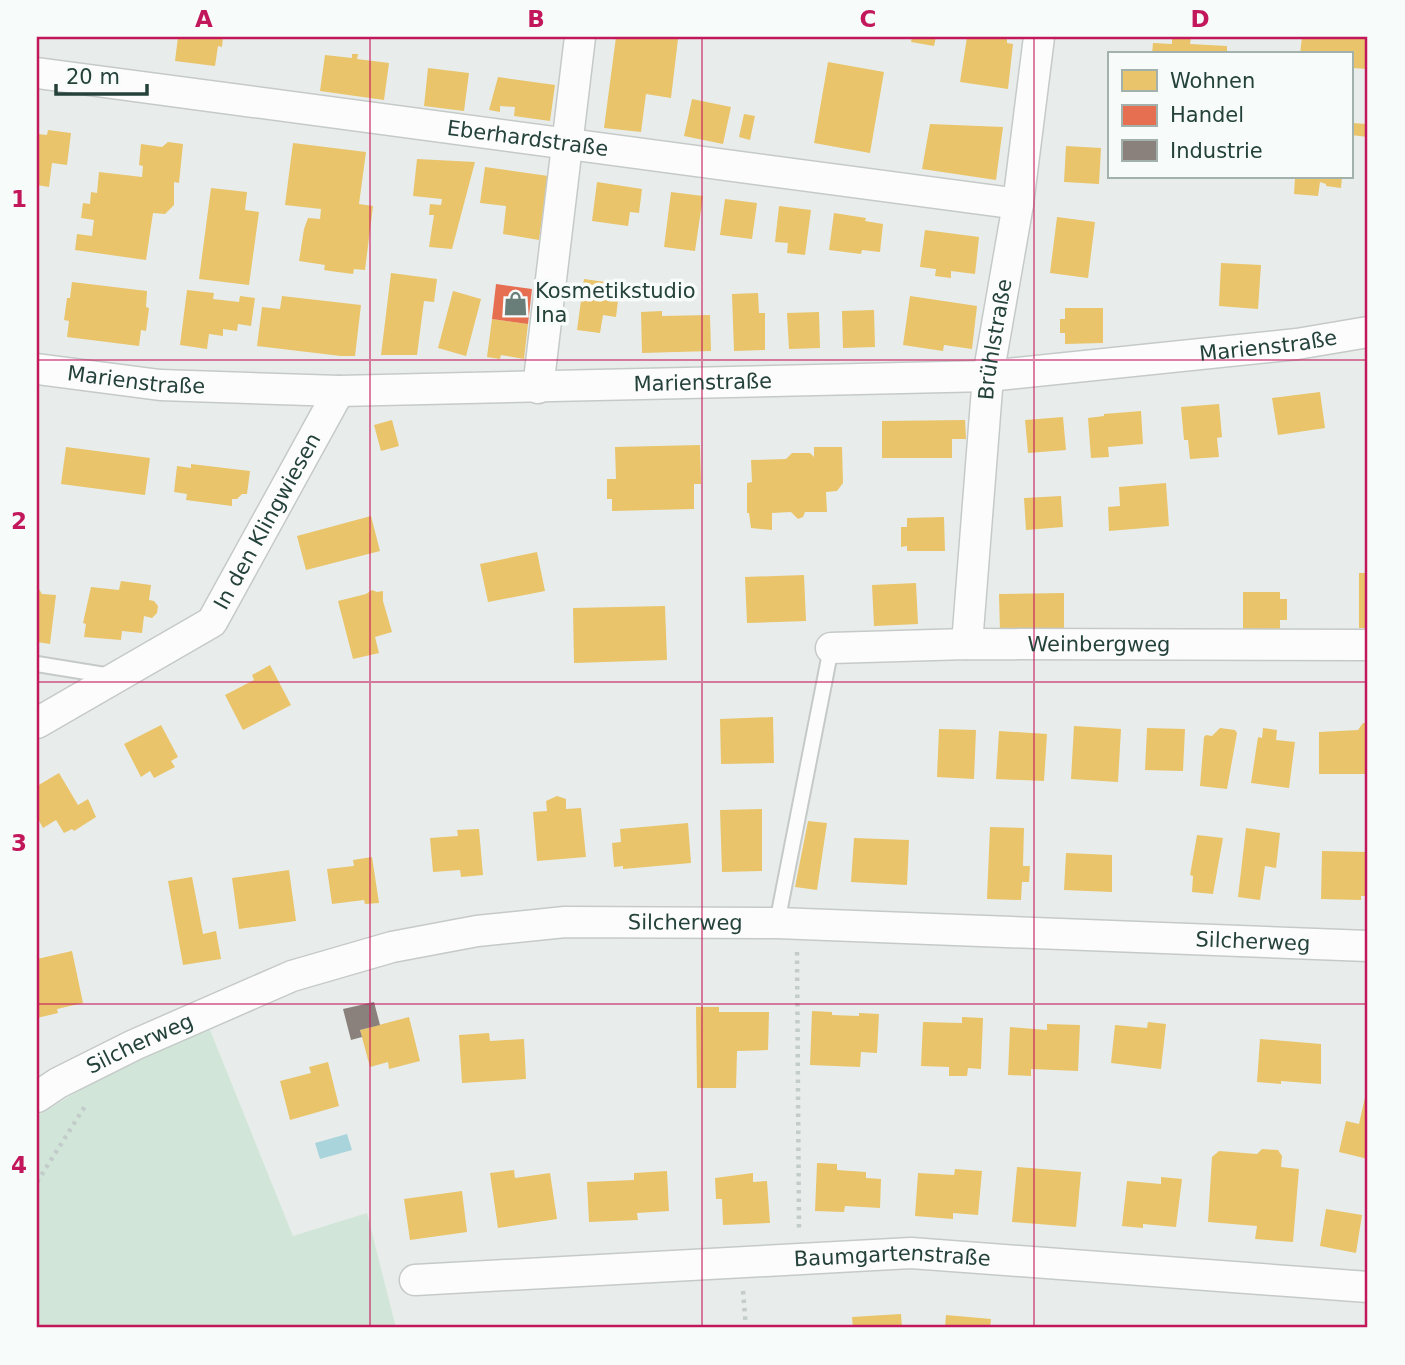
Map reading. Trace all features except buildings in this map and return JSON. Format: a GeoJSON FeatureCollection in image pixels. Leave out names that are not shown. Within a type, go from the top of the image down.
{"type":"FeatureCollection","features":[{"type":"Feature","properties":{"kind":"street"},"geometry":{"type":"LineString","coordinates":[[538,388],[580,37]]}},
{"type":"Feature","properties":{"kind":"street","name":"Brühlstraße"},"geometry":{"type":"LineString","coordinates":[[967,644],[988,376],[1018,204],[1039,37]]}},
{"type":"Feature","properties":{"kind":"street","name":"Eberhardstraße"},"geometry":{"type":"LineString","coordinates":[[37,72],[1018,204]]}},
{"type":"Feature","properties":{"kind":"street","name":"Marienstraße"},"geometry":{"type":"LineString","coordinates":[[37,369],[160,385],[339,391],[988,376],[1297,344],[1368,332]]}},
{"type":"Feature","properties":{"kind":"street","name":"In den Klingwiesen"},"geometry":{"type":"LineString","coordinates":[[37,723],[212,622],[339,391]]}},
{"type":"Feature","properties":{"kind":"street","name":"Weinbergweg"},"geometry":{"type":"LineString","coordinates":[[831,648],[967,644],[1368,645]]}},
{"type":"Feature","properties":{"kind":"street","name":"Silcherweg"},"geometry":{"type":"LineString","coordinates":[[37,1097],[58,1083],[134,1045],[292,976],[392,947],[477,931],[565,922],[787,923],[1368,946]]}},
{"type":"Feature","properties":{"kind":"street","name":"Baumgartenstraße"},"geometry":{"type":"LineString","coordinates":[[415,1280],[911,1253],[1368,1287]]}},
{"type":"Feature","properties":{"kind":"lane"},"geometry":{"type":"LineString","coordinates":[[787,923],[831,648]]}},
{"type":"Feature","properties":{"kind":"lane"},"geometry":{"type":"LineString","coordinates":[[37,664],[116,676]]}},
{"type":"Feature","properties":{"kind":"path"},"geometry":{"type":"LineString","coordinates":[[787,923],[800,1259]]}},
{"type":"Feature","properties":{"kind":"path"},"geometry":{"type":"LineString","coordinates":[[37,1182],[91,1098]]}},
{"type":"Feature","properties":{"kind":"path"},"geometry":{"type":"LineString","coordinates":[[740,1264],[746,1328]]}},
{"type":"Feature","properties":{"kind":"green space"},"geometry":{"type":"Polygon","coordinates":[[[204,1015],[293,1236],[367,1213],[396,1328],[37,1328],[37,1116],[204,1015]]]}},
{"type":"Feature","properties":{"kind":"water"},"geometry":{"type":"Polygon","coordinates":[[[347,1134],[352,1150],[320,1159],[315,1143],[347,1134]]]}},
{"type":"Feature","properties":{"kind":"place","name":"Kosmetikstudio Ina"},"geometry":{"type":"Point","coordinates":[515,303]}}]}
